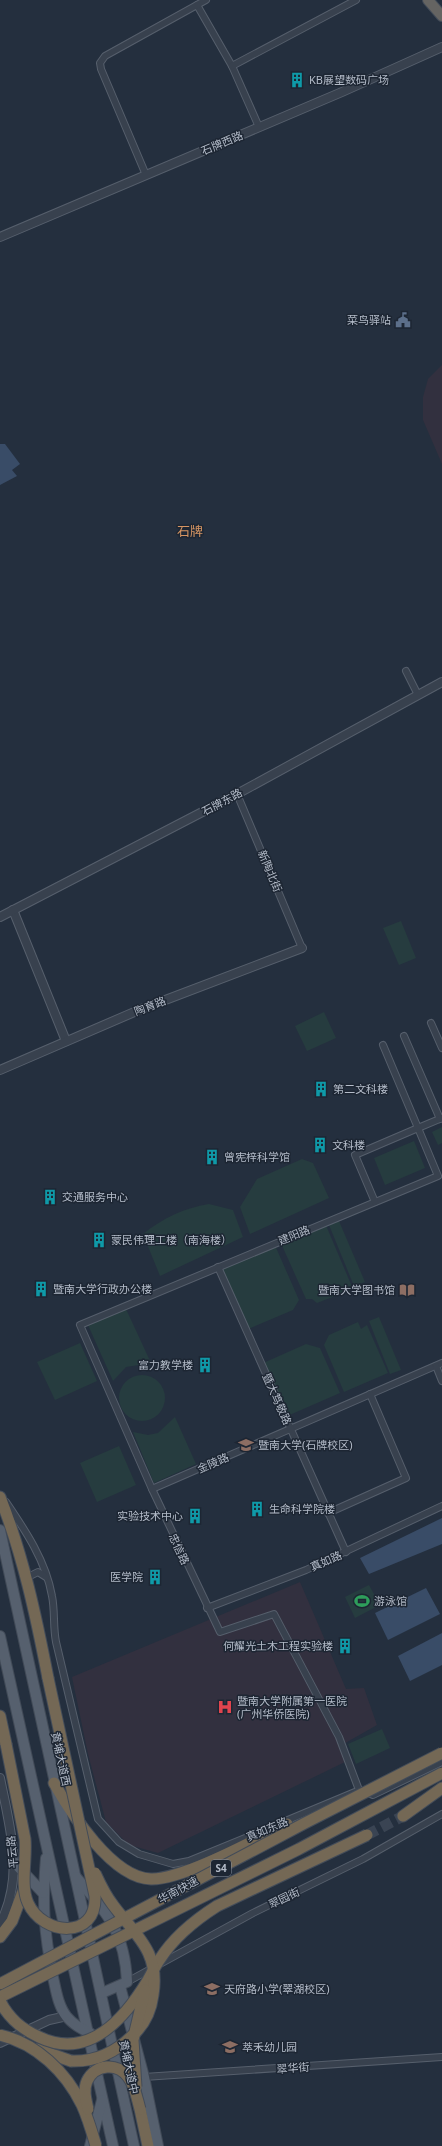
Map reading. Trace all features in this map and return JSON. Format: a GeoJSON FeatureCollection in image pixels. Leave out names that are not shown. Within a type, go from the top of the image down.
{"type":"FeatureCollection","features":[{"type":"Feature","properties":{"kind":"highway"},"geometry":{"type":"LineString","coordinates":[[428,0],[442,16]]}},
{"type":"Feature","properties":{"kind":"highway"},"geometry":{"type":"LineString","coordinates":[[0,1495],[36,1611],[48,1678],[95,1896],[93,1910],[88,1919],[80,1926],[70,1929],[59,1929],[48,1925],[39,1918],[31,1908],[24,1889]]}},
{"type":"Feature","properties":{"kind":"highway"},"geometry":{"type":"LineString","coordinates":[[0,1716],[25,1839],[26,1853],[24,1889],[12,1921],[0,1934]]}},
{"type":"Feature","properties":{"kind":"highway","name":"华南快速"},"geometry":{"type":"LineString","coordinates":[[0,1984],[442,1753]]}},
{"type":"Feature","properties":{"kind":"highway"},"geometry":{"type":"LineString","coordinates":[[54,1783],[82,1828],[110,1858],[133,1873],[150,1879],[171,1875],[225,1854],[314,1811],[406,1771]]}},
{"type":"Feature","properties":{"kind":"highway","name":"华南快速"},"geometry":{"type":"LineString","coordinates":[[0,1997],[299,1849],[442,1773]]}},
{"type":"Feature","properties":{"kind":"highway"},"geometry":{"type":"LineString","coordinates":[[404,1816],[442,1788]]}},
{"type":"Feature","properties":{"kind":"highway"},"geometry":{"type":"LineString","coordinates":[[0,2035],[66,2060],[84,2061],[98,2058],[118,2048],[135,2033],[144,2021],[152,2000],[154,1978],[149,1952],[142,1939],[114,1906],[101,1887],[82,1832]]}},
{"type":"Feature","properties":{"kind":"highway"},"geometry":{"type":"LineString","coordinates":[[0,2002],[14,2021],[29,2032],[55,2042],[76,2043],[96,2036],[118,2021],[132,2005],[159,1959],[172,1944],[202,1916],[217,1906],[367,1835]]}},
{"type":"Feature","properties":{"kind":"highway"},"geometry":{"type":"LineString","coordinates":[[148,1980],[137,2018],[134,2040],[134,2064],[140,2110],[148,2146]]}},
{"type":"Feature","properties":{"kind":"highway"},"geometry":{"type":"LineString","coordinates":[[31,2047],[56,2069],[76,2095],[83,2107],[97,2146]]}},
{"type":"Feature","properties":{"kind":"highway"},"geometry":{"type":"LineString","coordinates":[[97,2146],[85,2095],[87,2081],[93,2073],[102,2068],[111,2066],[125,2073],[130,2080],[140,2110]]}},
{"type":"Feature","properties":{"kind":"main road","name":"黄埔大道西"},"geometry":{"type":"LineString","coordinates":[[0,1530],[54,1783],[102,1993]]}},
{"type":"Feature","properties":{"kind":"main road"},"geometry":{"type":"LineString","coordinates":[[0,1636],[90,2033],[113,2146]]}},
{"type":"Feature","properties":{"kind":"main road"},"geometry":{"type":"LineString","coordinates":[[47,1848],[43,1893],[43,1924],[58,1997],[67,2016],[80,2028],[90,2033]]}},
{"type":"Feature","properties":{"kind":"main road"},"geometry":{"type":"LineString","coordinates":[[14,1862],[43,1893]]}},
{"type":"Feature","properties":{"kind":"main road"},"geometry":{"type":"LineString","coordinates":[[75,1875],[109,1916],[116,1929],[124,1954],[124,1984],[158,2146]]}},
{"type":"Feature","properties":{"kind":"main road"},"geometry":{"type":"LineString","coordinates":[[102,1993],[124,1984]]}},
{"type":"Feature","properties":{"kind":"main road","name":"黄埔大道中"},"geometry":{"type":"LineString","coordinates":[[102,1993],[134,2146]]}},
{"type":"Feature","properties":{"kind":"main road"},"geometry":{"type":"LineString","coordinates":[[90,2146],[103,2098]]}},
{"type":"Feature","properties":{"kind":"street"},"geometry":{"type":"LineString","coordinates":[[146,175],[100,69],[100,63],[105,56],[206,0]]}},
{"type":"Feature","properties":{"kind":"street"},"geometry":{"type":"LineString","coordinates":[[232,66],[356,0]]}},
{"type":"Feature","properties":{"kind":"street"},"geometry":{"type":"LineString","coordinates":[[197,5],[232,66],[259,127]]}},
{"type":"Feature","properties":{"kind":"street","name":"石牌西路"},"geometry":{"type":"LineString","coordinates":[[0,237],[259,127],[442,47]]}},
{"type":"Feature","properties":{"kind":"street"},"geometry":{"type":"LineString","coordinates":[[406,671],[418,695]]}},
{"type":"Feature","properties":{"kind":"street","name":"石牌东路"},"geometry":{"type":"LineString","coordinates":[[0,917],[237,794],[442,682]]}},
{"type":"Feature","properties":{"kind":"street","name":"新陶北街"},"geometry":{"type":"LineString","coordinates":[[237,794],[302,948]]}},
{"type":"Feature","properties":{"kind":"street"},"geometry":{"type":"LineString","coordinates":[[13,910],[66,1041]]}},
{"type":"Feature","properties":{"kind":"street","name":"陶育路"},"geometry":{"type":"LineString","coordinates":[[0,1070],[139,1010],[302,948]]}},
{"type":"Feature","properties":{"kind":"street"},"geometry":{"type":"LineString","coordinates":[[431,1023],[442,1048]]}},
{"type":"Feature","properties":{"kind":"street"},"geometry":{"type":"LineString","coordinates":[[375,1202],[355,1155],[441,1118],[404,1036]]}},
{"type":"Feature","properties":{"kind":"street"},"geometry":{"type":"LineString","coordinates":[[383,1045],[418,1128]]}},
{"type":"Feature","properties":{"kind":"street","name":"建阳路"},"geometry":{"type":"LineString","coordinates":[[152,1489],[118,1409],[80,1326],[438,1176],[418,1128]]}},
{"type":"Feature","properties":{"kind":"street","name":"暨大笃敬路"},"geometry":{"type":"LineString","coordinates":[[218,1267],[346,1552]]}},
{"type":"Feature","properties":{"kind":"street","name":"金陵路"},"geometry":{"type":"LineString","coordinates":[[152,1489],[442,1363]]}},
{"type":"Feature","properties":{"kind":"street"},"geometry":{"type":"LineString","coordinates":[[436,1366],[442,1381]]}},
{"type":"Feature","properties":{"kind":"street"},"geometry":{"type":"LineString","coordinates":[[328,1513],[406,1478],[370,1394]]}},
{"type":"Feature","properties":{"kind":"street","name":"忠信路"},"geometry":{"type":"LineString","coordinates":[[152,1489],[207,1608],[220,1632],[274,1614],[339,1737],[359,1790]]}},
{"type":"Feature","properties":{"kind":"street"},"geometry":{"type":"LineString","coordinates":[[0,1495],[23,1527],[38,1556],[47,1578]]}},
{"type":"Feature","properties":{"kind":"street","name":"真如路"},"geometry":{"type":"LineString","coordinates":[[207,1608],[306,1570],[442,1506]]}},
{"type":"Feature","properties":{"kind":"street"},"geometry":{"type":"LineString","coordinates":[[27,1581],[30,1576],[38,1572],[41,1572],[47,1578]]}},
{"type":"Feature","properties":{"kind":"street","name":"真如东路"},"geometry":{"type":"LineString","coordinates":[[47,1578],[52,1595],[53,1628],[98,1819],[119,1842],[138,1854],[173,1864],[189,1861],[359,1790]]}},
{"type":"Feature","properties":{"kind":"street"},"geometry":{"type":"LineString","coordinates":[[359,1790],[373,1795],[442,1762]]}},
{"type":"Feature","properties":{"kind":"street","name":"平云路"},"geometry":{"type":"LineString","coordinates":[[0,1778],[14,1862],[10,1899],[0,1934]]}},
{"type":"Feature","properties":{"kind":"street","name":"翠园街"},"geometry":{"type":"LineString","coordinates":[[124,1984],[253,1913],[364,1859],[442,1814]]}},
{"type":"Feature","properties":{"kind":"street"},"geometry":{"type":"LineString","coordinates":[[0,2043],[49,2020],[67,2016]]}},
{"type":"Feature","properties":{"kind":"street","name":"翠华街"},"geometry":{"type":"LineString","coordinates":[[144,2077],[442,2057]]}},
{"type":"Feature","properties":{"kind":"shaded area"},"geometry":{"type":"Polygon","coordinates":[[[442,365],[442,464],[423,420],[423,397],[428,379],[442,365]]]}},
{"type":"Feature","properties":{"kind":"shaded area","name":"暨南大学附属第一医院 (广州华侨医院)"},"geometry":{"type":"Polygon","coordinates":[[[300,1582],[346,1689],[364,1688],[377,1725],[340,1746],[345,1762],[158,1853],[129,1845],[106,1822],[88,1754],[72,1677],[300,1582]]]}},
{"type":"Feature","properties":{"kind":"green space"},"geometry":{"type":"Polygon","coordinates":[[[401,921],[416,958],[399,965],[383,928],[401,921]]]}},
{"type":"Feature","properties":{"kind":"green space"},"geometry":{"type":"Polygon","coordinates":[[[324,1012],[336,1038],[307,1051],[295,1026],[324,1012]]]}},
{"type":"Feature","properties":{"kind":"green space"},"geometry":{"type":"Polygon","coordinates":[[[442,1127],[442,1143],[438,1145],[432,1132],[442,1127]]]}},
{"type":"Feature","properties":{"kind":"green space"},"geometry":{"type":"Polygon","coordinates":[[[414,1141],[425,1168],[385,1185],[374,1158],[414,1141]]]}},
{"type":"Feature","properties":{"kind":"green space"},"geometry":{"type":"Polygon","coordinates":[[[302,1159],[313,1163],[329,1198],[250,1234],[240,1207],[257,1179],[302,1159]]]}},
{"type":"Feature","properties":{"kind":"green space"},"geometry":{"type":"Polygon","coordinates":[[[209,1204],[233,1210],[243,1237],[160,1276],[143,1234],[174,1214],[209,1204]]]}},
{"type":"Feature","properties":{"kind":"green space"},"geometry":{"type":"Polygon","coordinates":[[[339,1221],[365,1282],[354,1286],[329,1225],[339,1221]]]}},
{"type":"Feature","properties":{"kind":"green space"},"geometry":{"type":"Polygon","coordinates":[[[325,1223],[353,1289],[317,1303],[312,1299],[306,1299],[280,1241],[325,1223]]]}},
{"type":"Feature","properties":{"kind":"green space"},"geometry":{"type":"Polygon","coordinates":[[[274,1243],[299,1300],[293,1310],[246,1330],[218,1267],[274,1243]]]}},
{"type":"Feature","properties":{"kind":"green space"},"geometry":{"type":"Polygon","coordinates":[[[126,1309],[151,1363],[126,1367],[113,1381],[88,1325],[126,1309]]]}},
{"type":"Feature","properties":{"kind":"green space"},"geometry":{"type":"Polygon","coordinates":[[[379,1317],[401,1370],[390,1374],[369,1321],[379,1317]]]}},
{"type":"Feature","properties":{"kind":"green space"},"geometry":{"type":"Polygon","coordinates":[[[358,1322],[361,1329],[367,1325],[388,1373],[344,1392],[324,1345],[329,1335],[358,1322]]]}},
{"type":"Feature","properties":{"kind":"green space"},"geometry":{"type":"Polygon","coordinates":[[[80,1343],[97,1381],[55,1400],[37,1362],[80,1343]]]}},
{"type":"Feature","properties":{"kind":"green space"},"geometry":{"type":"Polygon","coordinates":[[[306,1344],[320,1348],[340,1393],[285,1417],[261,1364],[306,1344]]]}},
{"type":"Feature","properties":{"kind":"green space"},"geometry":{"type":"Polygon","coordinates":[[[142,1375],[155,1379],[161,1385],[165,1398],[161,1411],[155,1417],[142,1421],[129,1417],[123,1411],[119,1398],[123,1385],[129,1379],[142,1375]]]}},
{"type":"Feature","properties":{"kind":"green space"},"geometry":{"type":"Polygon","coordinates":[[[175,1417],[196,1464],[154,1483],[133,1432],[148,1435],[158,1433],[175,1417]]]}},
{"type":"Feature","properties":{"kind":"green space"},"geometry":{"type":"Polygon","coordinates":[[[119,1446],[136,1485],[97,1502],[80,1463],[119,1446]]]}},
{"type":"Feature","properties":{"kind":"green space","name":"游泳馆"},"geometry":{"type":"Polygon","coordinates":[[[369,1585],[380,1605],[355,1618],[345,1597],[369,1585]]]}},
{"type":"Feature","properties":{"kind":"green space"},"geometry":{"type":"Polygon","coordinates":[[[382,1729],[390,1748],[356,1764],[348,1744],[382,1729]]]}},
{"type":"Feature","properties":{"kind":"water"},"geometry":{"type":"Polygon","coordinates":[[[0,444],[5,444],[20,464],[12,470],[17,476],[0,485],[0,444]]]}},
{"type":"Feature","properties":{"kind":"water"},"geometry":{"type":"Polygon","coordinates":[[[442,1518],[442,1544],[369,1574],[360,1558],[442,1518]]]}},
{"type":"Feature","properties":{"kind":"water"},"geometry":{"type":"Polygon","coordinates":[[[426,1588],[440,1614],[388,1640],[375,1613],[426,1588]]]}},
{"type":"Feature","properties":{"kind":"water"},"geometry":{"type":"Polygon","coordinates":[[[442,1633],[442,1665],[410,1681],[398,1656],[442,1633]]]}},
{"type":"Feature","properties":{"kind":"tunnel"},"geometry":{"type":"LineString","coordinates":[[367,1835],[403,1816]]}},
{"type":"Feature","properties":{"kind":"place","name":"KB展望数码广场"},"geometry":{"type":"Point","coordinates":[297,80]}},
{"type":"Feature","properties":{"kind":"place","name":"菜鸟驿站"},"geometry":{"type":"Point","coordinates":[403,320]}},
{"type":"Feature","properties":{"kind":"place","name":"第二文科楼"},"geometry":{"type":"Point","coordinates":[321,1089]}},
{"type":"Feature","properties":{"kind":"place","name":"文科楼"},"geometry":{"type":"Point","coordinates":[320,1145]}},
{"type":"Feature","properties":{"kind":"place","name":"曾宪梓科学馆"},"geometry":{"type":"Point","coordinates":[212,1157]}},
{"type":"Feature","properties":{"kind":"place","name":"交通服务中心"},"geometry":{"type":"Point","coordinates":[50,1197]}},
{"type":"Feature","properties":{"kind":"place","name":"蒙民伟理工楼（南海楼）"},"geometry":{"type":"Point","coordinates":[99,1240]}},
{"type":"Feature","properties":{"kind":"place","name":"暨南大学行政办公楼"},"geometry":{"type":"Point","coordinates":[41,1289]}},
{"type":"Feature","properties":{"kind":"place","name":"暨南大学图书馆"},"geometry":{"type":"Point","coordinates":[407,1290]}},
{"type":"Feature","properties":{"kind":"place","name":"富力教学楼"},"geometry":{"type":"Point","coordinates":[205,1365]}},
{"type":"Feature","properties":{"kind":"place","name":"暨南大学(石牌校区)"},"geometry":{"type":"Point","coordinates":[246,1445]}},
{"type":"Feature","properties":{"kind":"place","name":"生命科学院楼"},"geometry":{"type":"Point","coordinates":[257,1509]}},
{"type":"Feature","properties":{"kind":"place","name":"实验技术中心"},"geometry":{"type":"Point","coordinates":[195,1516]}},
{"type":"Feature","properties":{"kind":"place","name":"医学院"},"geometry":{"type":"Point","coordinates":[155,1577]}},
{"type":"Feature","properties":{"kind":"place","name":"游泳馆"},"geometry":{"type":"Point","coordinates":[362,1601]}},
{"type":"Feature","properties":{"kind":"place","name":"何耀光土木工程实验楼"},"geometry":{"type":"Point","coordinates":[345,1646]}},
{"type":"Feature","properties":{"kind":"place","name":"暨南大学附属第一医院 (广州华侨医院)"},"geometry":{"type":"Point","coordinates":[225,1707]}},
{"type":"Feature","properties":{"kind":"place","name":"天府路小学(翠湖校区)"},"geometry":{"type":"Point","coordinates":[212,1989]}},
{"type":"Feature","properties":{"kind":"place","name":"萃禾幼儿园"},"geometry":{"type":"Point","coordinates":[230,2047]}},
{"type":"Feature","properties":{"kind":"district","name":"石牌"},"geometry":{"type":"Point","coordinates":[190,531]}}]}
